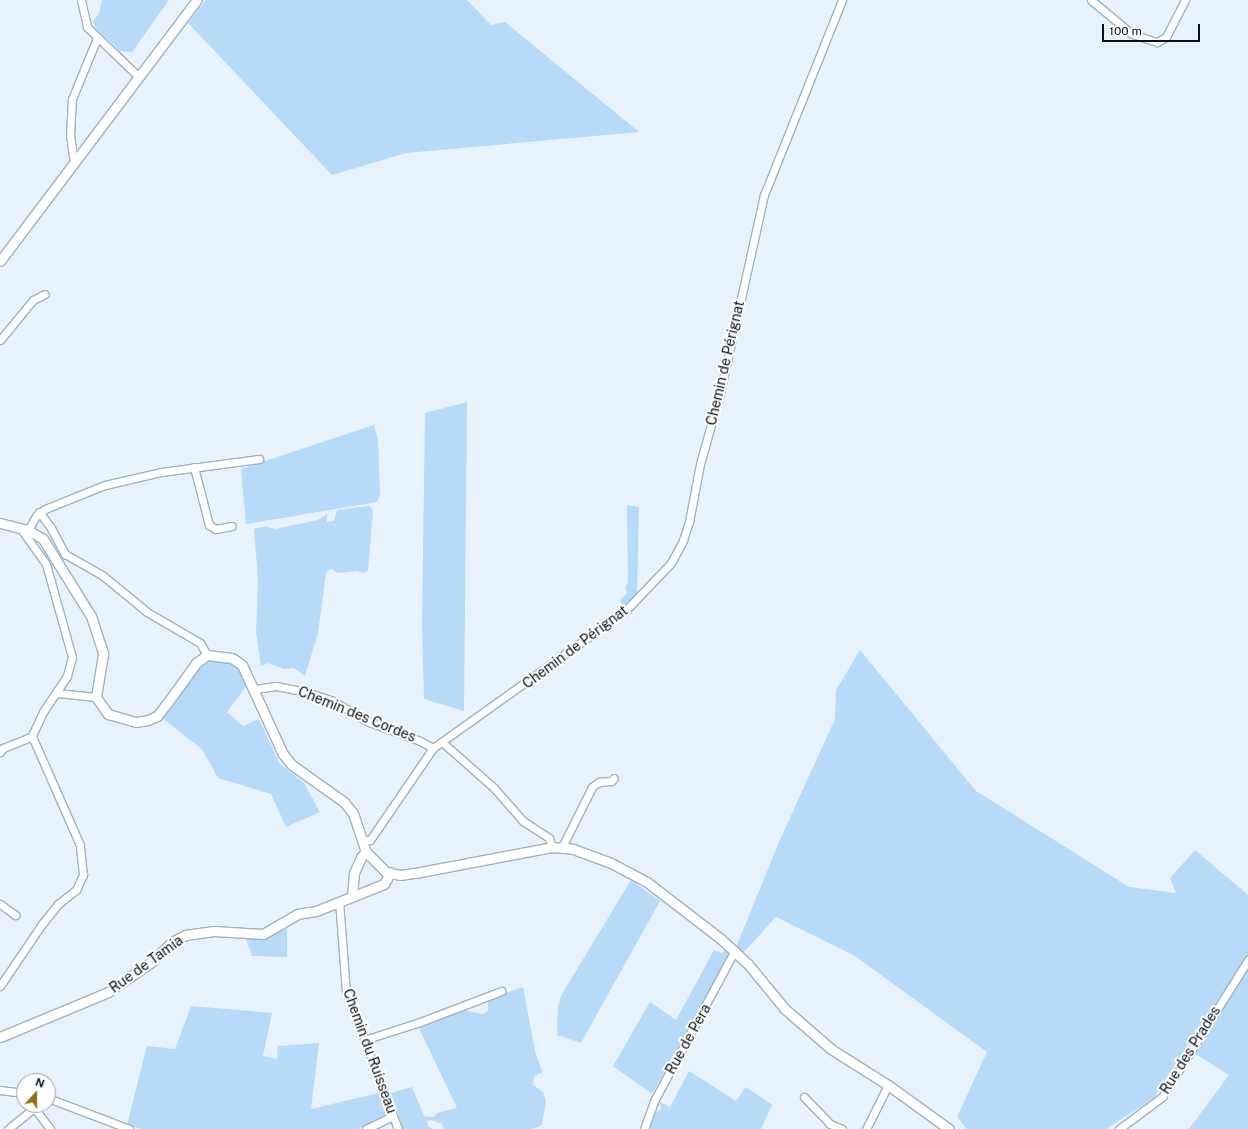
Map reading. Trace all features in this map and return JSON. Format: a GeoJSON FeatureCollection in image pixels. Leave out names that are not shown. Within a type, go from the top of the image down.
{"type":"FeatureCollection","features":[{"type":"Feature","properties":{"kind":"street"},"geometry":{"type":"LineString","coordinates":[[81,0],[87,27],[138,76]]}},
{"type":"Feature","properties":{"kind":"street"},"geometry":{"type":"LineString","coordinates":[[0,262],[138,76],[197,0]]}},
{"type":"Feature","properties":{"kind":"street","name":"Chemin de Pérignat"},"geometry":{"type":"LineString","coordinates":[[363,840],[370,840],[433,748],[625,611],[671,563],[683,540],[689,522],[700,464],[720,393],[764,194],[842,0]]}},
{"type":"Feature","properties":{"kind":"street"},"geometry":{"type":"LineString","coordinates":[[1090,0],[1132,34],[1157,42],[1166,37],[1185,0]]}},
{"type":"Feature","properties":{"kind":"street"},"geometry":{"type":"LineString","coordinates":[[74,163],[70,136],[72,99],[97,38]]}},
{"type":"Feature","properties":{"kind":"street"},"geometry":{"type":"LineString","coordinates":[[0,340],[33,300],[45,294]]}},
{"type":"Feature","properties":{"kind":"street"},"geometry":{"type":"LineString","coordinates":[[25,529],[39,512],[105,486],[142,476],[194,467],[259,459]]}},
{"type":"Feature","properties":{"kind":"street"},"geometry":{"type":"LineString","coordinates":[[194,467],[210,525],[216,529],[232,526]]}},
{"type":"Feature","properties":{"kind":"street"},"geometry":{"type":"LineString","coordinates":[[39,512],[51,528],[65,554],[102,575],[147,612],[200,643],[207,655]]}},
{"type":"Feature","properties":{"kind":"street"},"geometry":{"type":"LineString","coordinates":[[0,523],[25,529],[43,539],[91,616],[103,654],[96,697],[108,714],[136,722],[148,720],[157,716],[183,678],[207,655],[227,657],[242,665],[255,689],[283,754],[292,765],[344,802],[353,813],[366,852],[376,865],[390,873],[415,873],[552,847],[562,847],[611,863],[647,882],[735,950],[800,1023],[831,1049],[888,1085],[950,1129]]}},
{"type":"Feature","properties":{"kind":"street"},"geometry":{"type":"LineString","coordinates":[[0,752],[3,748],[32,736],[43,712],[67,676],[72,657],[46,564],[25,529]]}},
{"type":"Feature","properties":{"kind":"street","name":"Chemin des Cordes"},"geometry":{"type":"LineString","coordinates":[[255,689],[276,686],[307,692],[433,748]]}},
{"type":"Feature","properties":{"kind":"street"},"geometry":{"type":"LineString","coordinates":[[57,692],[96,697]]}},
{"type":"Feature","properties":{"kind":"street"},"geometry":{"type":"LineString","coordinates":[[0,986],[42,924],[58,904],[76,890],[82,875],[80,845],[32,736]]}},
{"type":"Feature","properties":{"kind":"street"},"geometry":{"type":"LineString","coordinates":[[442,742],[490,784],[523,821],[549,838],[552,847]]}},
{"type":"Feature","properties":{"kind":"street"},"geometry":{"type":"LineString","coordinates":[[562,847],[592,787],[600,782],[611,781],[614,778]]}},
{"type":"Feature","properties":{"kind":"street"},"geometry":{"type":"LineString","coordinates":[[352,896],[354,873],[361,857],[366,852]]}},
{"type":"Feature","properties":{"kind":"street","name":"Rue de Tamia"},"geometry":{"type":"LineString","coordinates":[[0,1037],[108,992],[150,964],[172,942],[185,935],[214,931],[263,934],[297,914],[316,911],[384,884],[390,873]]}},
{"type":"Feature","properties":{"kind":"street","name":"Chemin du Ruisseau"},"geometry":{"type":"LineString","coordinates":[[339,901],[346,991],[398,1129]]}},
{"type":"Feature","properties":{"kind":"street"},"geometry":{"type":"LineString","coordinates":[[0,904],[15,914]]}},
{"type":"Feature","properties":{"kind":"street","name":"Rue de Pera"},"geometry":{"type":"LineString","coordinates":[[644,1129],[654,1102],[735,950]]}},
{"type":"Feature","properties":{"kind":"street","name":"Rue des Prades"},"geometry":{"type":"LineString","coordinates":[[1119,1129],[1162,1097],[1248,960]]}},
{"type":"Feature","properties":{"kind":"street"},"geometry":{"type":"LineString","coordinates":[[364,1040],[420,1022],[501,991]]}},
{"type":"Feature","properties":{"kind":"street"},"geometry":{"type":"LineString","coordinates":[[866,1129],[888,1085]]}},
{"type":"Feature","properties":{"kind":"street"},"geometry":{"type":"LineString","coordinates":[[0,1090],[16,1092]]}},
{"type":"Feature","properties":{"kind":"street"},"geometry":{"type":"LineString","coordinates":[[804,1098],[830,1124],[842,1129]]}},
{"type":"Feature","properties":{"kind":"street"},"geometry":{"type":"LineString","coordinates":[[56,1101],[129,1129]]}},
{"type":"Feature","properties":{"kind":"street"},"geometry":{"type":"LineString","coordinates":[[8,1129],[26,1113]]}},
{"type":"Feature","properties":{"kind":"street"},"geometry":{"type":"LineString","coordinates":[[38,1113],[50,1129]]}},
{"type":"Feature","properties":{"kind":"street"},"geometry":{"type":"LineString","coordinates":[[366,1129],[393,1116]]}},
{"type":"Feature","properties":{"kind":"shaded area"},"geometry":{"type":"Polygon","coordinates":[[[102,0],[169,0],[132,52],[120,51],[95,27],[93,21],[99,14],[102,0]]]}},
{"type":"Feature","properties":{"kind":"shaded area"},"geometry":{"type":"Polygon","coordinates":[[[206,0],[467,0],[491,25],[505,22],[639,132],[406,153],[332,175],[188,23],[206,0]]]}},
{"type":"Feature","properties":{"kind":"shaded area"},"geometry":{"type":"Polygon","coordinates":[[[467,402],[464,711],[424,699],[422,626],[425,413],[467,402]]]}},
{"type":"Feature","properties":{"kind":"shaded area"},"geometry":{"type":"Polygon","coordinates":[[[374,425],[378,440],[380,495],[377,502],[246,524],[241,469],[374,425]]]}},
{"type":"Feature","properties":{"kind":"shaded area"},"geometry":{"type":"Polygon","coordinates":[[[627,505],[639,507],[637,594],[622,607],[620,600],[627,593],[625,587],[628,582],[627,505]]]}},
{"type":"Feature","properties":{"kind":"shaded area"},"geometry":{"type":"Polygon","coordinates":[[[369,506],[373,510],[368,570],[364,573],[356,571],[338,573],[331,569],[326,573],[318,633],[305,676],[294,668],[284,669],[267,663],[261,666],[256,633],[258,579],[254,529],[266,526],[275,529],[318,520],[327,514],[327,522],[334,521],[337,510],[369,506]]]}},
{"type":"Feature","properties":{"kind":"shaded area"},"geometry":{"type":"Polygon","coordinates":[[[860,650],[976,791],[1129,887],[1176,893],[1170,878],[1195,850],[1248,895],[1248,1129],[1189,1129],[1229,1075],[1194,1053],[1189,1043],[1154,1098],[1106,1129],[967,1129],[957,1117],[987,1052],[855,956],[776,917],[743,953],[737,945],[779,842],[835,719],[836,690],[860,650]]]}},
{"type":"Feature","properties":{"kind":"shaded area"},"geometry":{"type":"Polygon","coordinates":[[[207,659],[230,661],[239,669],[248,684],[227,712],[243,726],[259,719],[280,764],[304,783],[320,812],[286,827],[271,794],[218,778],[202,749],[162,718],[194,669],[207,659]]]}},
{"type":"Feature","properties":{"kind":"shaded area"},"geometry":{"type":"Polygon","coordinates":[[[631,880],[660,901],[581,1043],[557,1035],[558,1006],[562,994],[631,880]]]}},
{"type":"Feature","properties":{"kind":"shaded area"},"geometry":{"type":"Polygon","coordinates":[[[287,929],[287,957],[252,956],[246,939],[259,938],[287,929]]]}},
{"type":"Feature","properties":{"kind":"shaded area"},"geometry":{"type":"Polygon","coordinates":[[[727,949],[728,958],[725,965],[652,1094],[613,1066],[650,1002],[676,1020],[714,950],[722,953],[727,949]]]}},
{"type":"Feature","properties":{"kind":"shaded area"},"geometry":{"type":"Polygon","coordinates":[[[523,987],[535,1051],[543,1074],[540,1073],[534,1077],[533,1085],[543,1092],[546,1101],[542,1125],[532,1129],[444,1129],[442,1124],[431,1120],[427,1121],[425,1117],[429,1127],[433,1129],[403,1129],[391,1093],[412,1087],[424,1116],[434,1117],[437,1113],[457,1108],[418,1026],[467,1006],[468,1011],[482,1014],[488,1011],[488,999],[523,987]]]}},
{"type":"Feature","properties":{"kind":"shaded area"},"geometry":{"type":"Polygon","coordinates":[[[191,1006],[272,1013],[263,1056],[277,1059],[278,1046],[319,1043],[311,1109],[379,1093],[387,1114],[358,1129],[142,1129],[127,1125],[147,1046],[175,1049],[191,1006]]]}},
{"type":"Feature","properties":{"kind":"shaded area"},"geometry":{"type":"Polygon","coordinates":[[[689,1071],[736,1101],[746,1087],[772,1105],[761,1129],[649,1129],[655,1113],[662,1108],[658,1101],[670,1107],[689,1071]]]}}]}
